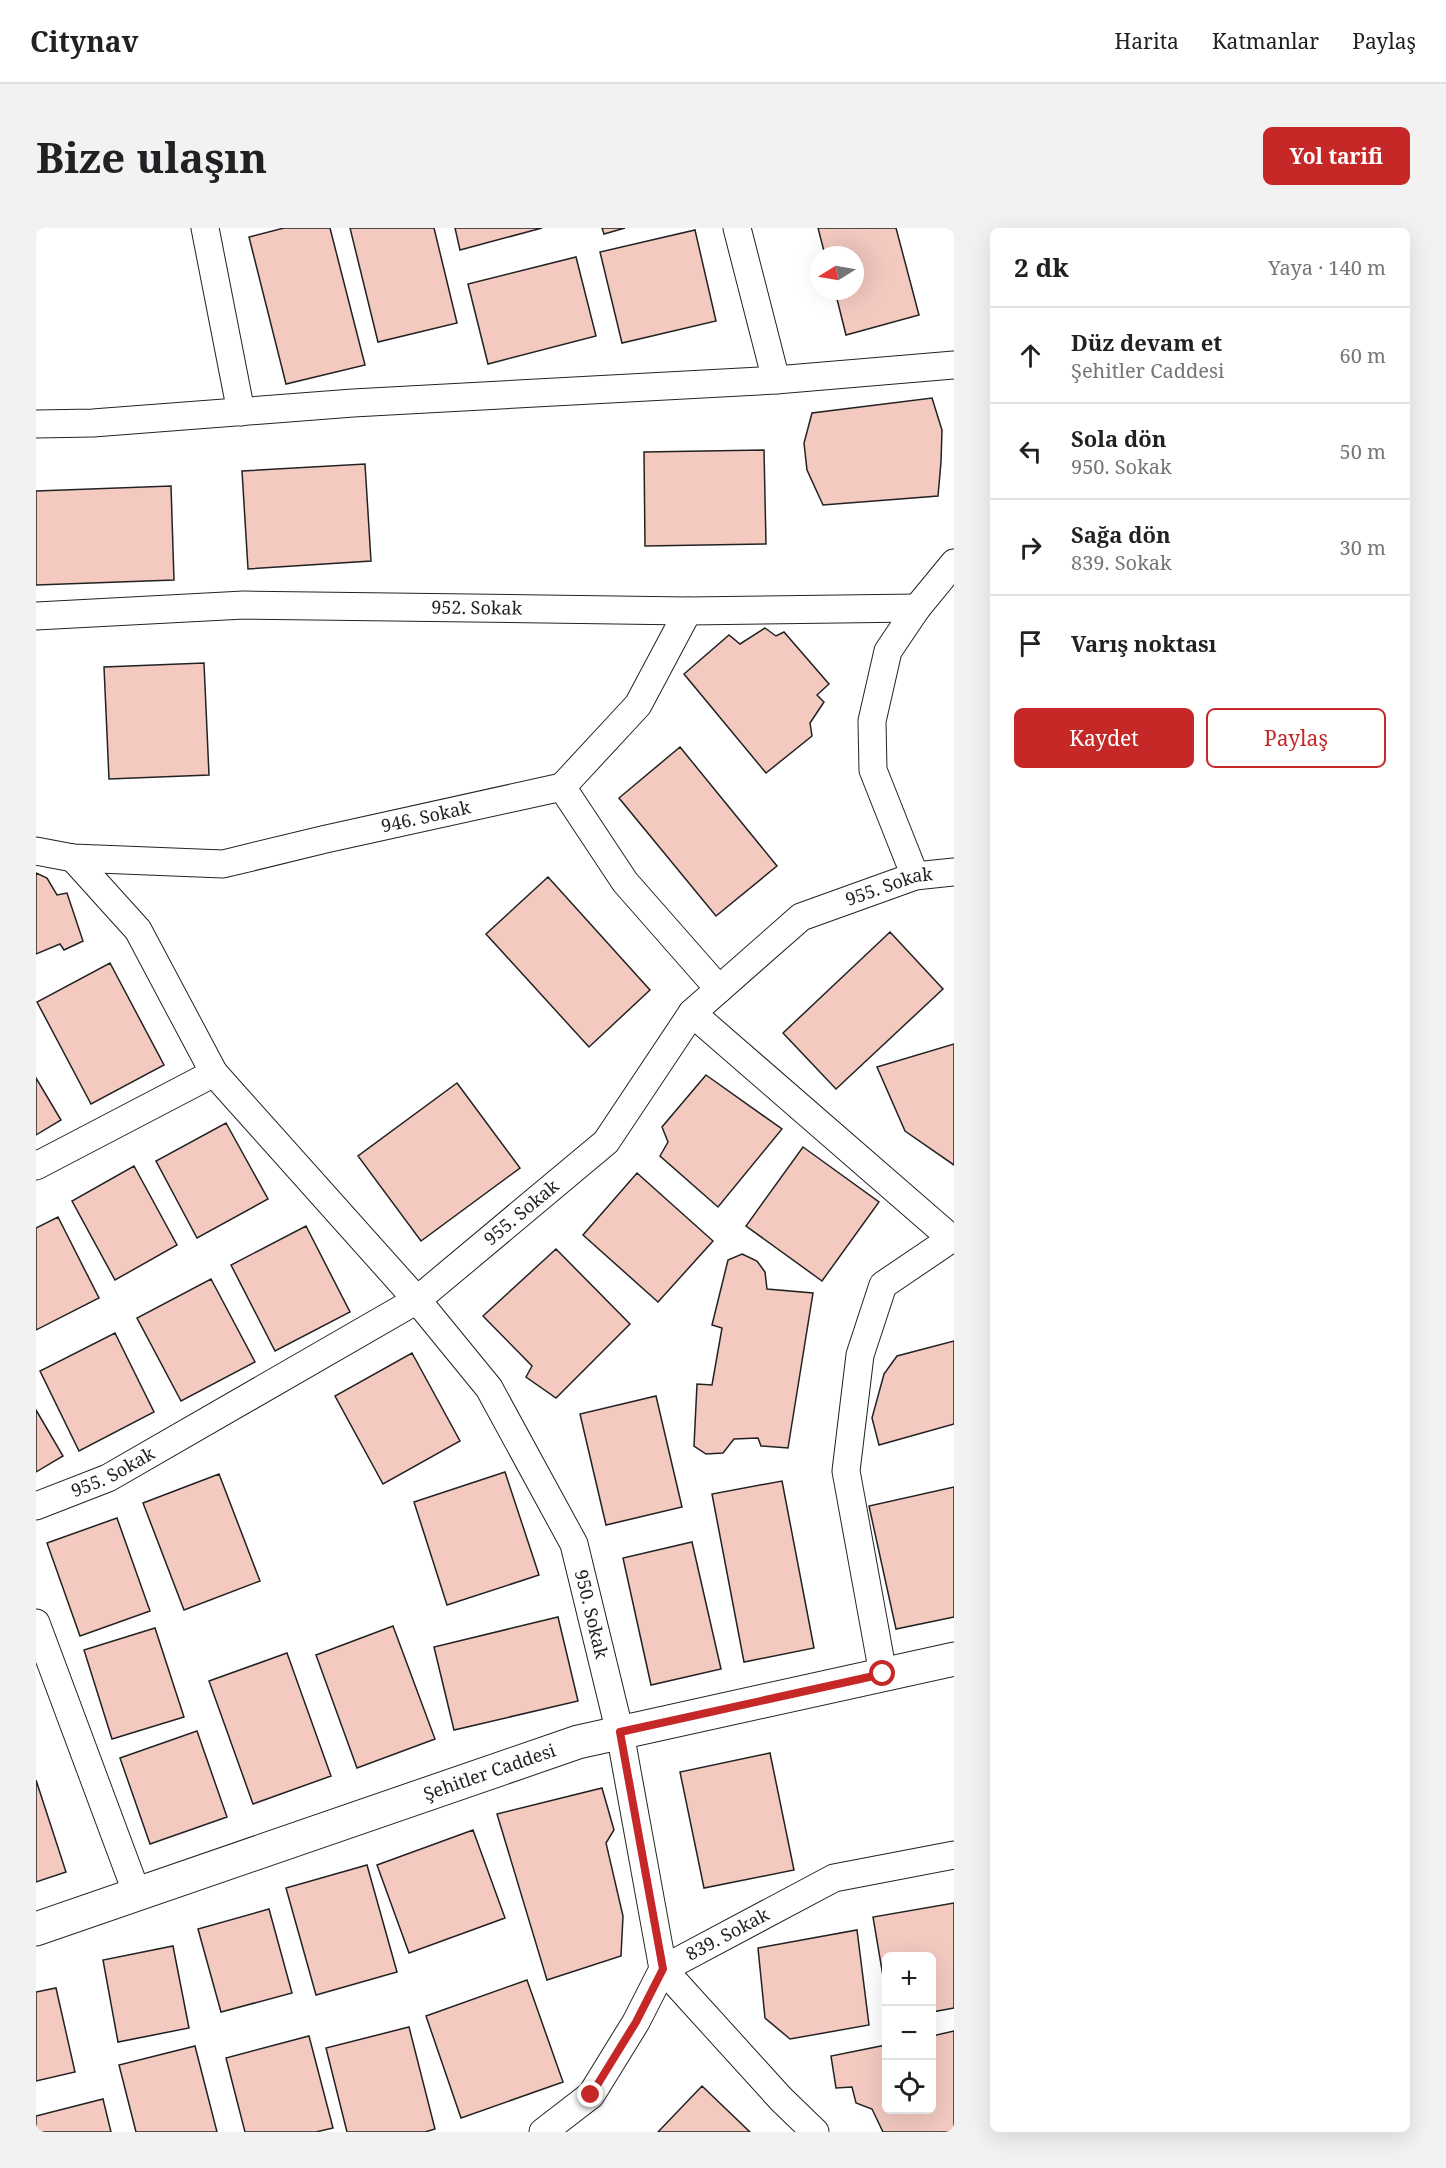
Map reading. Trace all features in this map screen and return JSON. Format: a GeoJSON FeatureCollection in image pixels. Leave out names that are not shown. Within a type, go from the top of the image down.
{"type":"FeatureCollection","features":[{"type":"Feature","properties":{"kind":"street"},"geometry":{"type":"LineString","coordinates":[[205,228],[241,412]]}},
{"type":"Feature","properties":{"kind":"street"},"geometry":{"type":"LineString","coordinates":[[737,228],[776,380]]}},
{"type":"Feature","properties":{"kind":"street"},"geometry":{"type":"LineString","coordinates":[[36,424],[93,423],[352,403],[776,380],[954,365]]}},
{"type":"Feature","properties":{"kind":"street"},"geometry":{"type":"LineString","coordinates":[[915,876],[873,770],[872,721],[888,651],[917,608],[954,563]]}},
{"type":"Feature","properties":{"kind":"street","name":"952. Sokak"},"geometry":{"type":"LineString","coordinates":[[36,616],[244,605],[688,611],[917,608]]}},
{"type":"Feature","properties":{"kind":"street"},"geometry":{"type":"LineString","coordinates":[[688,611],[638,705],[562,787],[626,882],[719,989]]}},
{"type":"Feature","properties":{"kind":"street","name":"946. Sokak"},"geometry":{"type":"LineString","coordinates":[[36,851],[73,858],[223,864],[326,838],[562,787]]}},
{"type":"Feature","properties":{"kind":"street","name":"950. Sokak"},"geometry":{"type":"LineString","coordinates":[[73,858],[138,930],[214,1073],[417,1300],[489,1388],[574,1544],[620,1732],[663,1969]]}},
{"type":"Feature","properties":{"kind":"street","name":"955. Sokak"},"geometry":{"type":"LineString","coordinates":[[36,1506],[108,1478],[417,1300],[606,1142],[692,1012],[801,917],[915,876],[954,872]]}},
{"type":"Feature","properties":{"kind":"street"},"geometry":{"type":"LineString","coordinates":[[692,1012],[952,1237],[883,1285],[860,1354],[846,1471],[883,1674]]}},
{"type":"Feature","properties":{"kind":"street"},"geometry":{"type":"LineString","coordinates":[[36,1166],[214,1073]]}},
{"type":"Feature","properties":{"kind":"street"},"geometry":{"type":"LineString","coordinates":[[36,1623],[137,1894]]}},
{"type":"Feature","properties":{"kind":"street","name":"Şehitler Caddesi"},"geometry":{"type":"LineString","coordinates":[[36,1929],[578,1742],[954,1659]]}},
{"type":"Feature","properties":{"kind":"street","name":"839. Sokak"},"geometry":{"type":"LineString","coordinates":[[663,1969],[834,1878],[954,1856]]}},
{"type":"Feature","properties":{"kind":"street"},"geometry":{"type":"LineString","coordinates":[[543,2132],[591,2095],[636,2022],[663,1969],[781,2099],[815,2132]]}},
{"type":"Feature","properties":{"kind":"building"},"geometry":{"type":"Polygon","coordinates":[[[284,228],[330,228],[365,365],[286,384],[249,237],[284,228]]]}},
{"type":"Feature","properties":{"kind":"building"},"geometry":{"type":"Polygon","coordinates":[[[350,228],[434,228],[457,323],[378,342],[350,228]]]}},
{"type":"Feature","properties":{"kind":"building"},"geometry":{"type":"Polygon","coordinates":[[[455,228],[542,228],[460,250],[455,228]]]}},
{"type":"Feature","properties":{"kind":"building"},"geometry":{"type":"Polygon","coordinates":[[[602,228],[625,228],[604,234],[602,228]]]}},
{"type":"Feature","properties":{"kind":"building"},"geometry":{"type":"Polygon","coordinates":[[[818,228],[896,228],[919,315],[846,335],[837,300],[864,300],[864,246],[823,246],[818,228]]]}},
{"type":"Feature","properties":{"kind":"building"},"geometry":{"type":"Polygon","coordinates":[[[695,230],[716,321],[622,343],[600,252],[695,230]]]}},
{"type":"Feature","properties":{"kind":"building"},"geometry":{"type":"Polygon","coordinates":[[[576,257],[596,336],[488,364],[468,284],[576,257]]]}},
{"type":"Feature","properties":{"kind":"building"},"geometry":{"type":"Polygon","coordinates":[[[932,398],[942,430],[938,496],[823,505],[807,470],[804,443],[812,413],[932,398]]]}},
{"type":"Feature","properties":{"kind":"building"},"geometry":{"type":"Polygon","coordinates":[[[764,450],[766,544],[645,546],[644,452],[764,450]]]}},
{"type":"Feature","properties":{"kind":"building"},"geometry":{"type":"Polygon","coordinates":[[[365,464],[371,561],[248,569],[242,471],[365,464]]]}},
{"type":"Feature","properties":{"kind":"building"},"geometry":{"type":"Polygon","coordinates":[[[171,486],[174,580],[36,585],[36,491],[171,486]]]}},
{"type":"Feature","properties":{"kind":"building"},"geometry":{"type":"Polygon","coordinates":[[[765,628],[776,636],[784,632],[829,684],[817,695],[824,702],[810,723],[812,736],[766,773],[684,674],[729,635],[740,644],[765,628]]]}},
{"type":"Feature","properties":{"kind":"building"},"geometry":{"type":"Polygon","coordinates":[[[204,663],[209,775],[109,779],[104,667],[204,663]]]}},
{"type":"Feature","properties":{"kind":"building"},"geometry":{"type":"Polygon","coordinates":[[[680,747],[777,866],[716,916],[619,798],[680,747]]]}},
{"type":"Feature","properties":{"kind":"building"},"geometry":{"type":"Polygon","coordinates":[[[36,873],[47,878],[57,895],[67,893],[83,941],[64,950],[60,944],[36,954],[36,873]]]}},
{"type":"Feature","properties":{"kind":"building"},"geometry":{"type":"Polygon","coordinates":[[[548,877],[650,990],[589,1047],[486,934],[548,877]]]}},
{"type":"Feature","properties":{"kind":"building"},"geometry":{"type":"Polygon","coordinates":[[[890,932],[943,989],[836,1089],[783,1033],[890,932]]]}},
{"type":"Feature","properties":{"kind":"building"},"geometry":{"type":"Polygon","coordinates":[[[110,963],[164,1065],[91,1104],[37,1002],[110,963]]]}},
{"type":"Feature","properties":{"kind":"building"},"geometry":{"type":"Polygon","coordinates":[[[954,1044],[954,1165],[905,1131],[877,1067],[954,1044]]]}},
{"type":"Feature","properties":{"kind":"building"},"geometry":{"type":"Polygon","coordinates":[[[706,1075],[782,1129],[718,1207],[660,1156],[668,1142],[662,1127],[706,1075]]]}},
{"type":"Feature","properties":{"kind":"building"},"geometry":{"type":"Polygon","coordinates":[[[36,1078],[61,1120],[36,1135],[36,1078]]]}},
{"type":"Feature","properties":{"kind":"building"},"geometry":{"type":"Polygon","coordinates":[[[457,1083],[520,1168],[421,1241],[358,1156],[457,1083]]]}},
{"type":"Feature","properties":{"kind":"building"},"geometry":{"type":"Polygon","coordinates":[[[226,1123],[268,1199],[197,1238],[156,1161],[226,1123]]]}},
{"type":"Feature","properties":{"kind":"building"},"geometry":{"type":"Polygon","coordinates":[[[803,1147],[879,1202],[822,1281],[746,1226],[803,1147]]]}},
{"type":"Feature","properties":{"kind":"building"},"geometry":{"type":"Polygon","coordinates":[[[134,1166],[177,1245],[115,1280],[72,1201],[134,1166]]]}},
{"type":"Feature","properties":{"kind":"building"},"geometry":{"type":"Polygon","coordinates":[[[637,1173],[713,1241],[658,1302],[583,1235],[637,1173]]]}},
{"type":"Feature","properties":{"kind":"building"},"geometry":{"type":"Polygon","coordinates":[[[58,1217],[99,1298],[36,1330],[36,1228],[58,1217]]]}},
{"type":"Feature","properties":{"kind":"building"},"geometry":{"type":"Polygon","coordinates":[[[306,1226],[350,1312],[275,1351],[231,1265],[306,1226]]]}},
{"type":"Feature","properties":{"kind":"building"},"geometry":{"type":"Polygon","coordinates":[[[556,1249],[630,1324],[556,1398],[526,1377],[532,1366],[483,1316],[556,1249]]]}},
{"type":"Feature","properties":{"kind":"building"},"geometry":{"type":"Polygon","coordinates":[[[742,1254],[757,1261],[765,1272],[767,1289],[813,1293],[788,1448],[761,1446],[758,1438],[734,1439],[723,1453],[706,1454],[694,1446],[697,1384],[712,1385],[722,1328],[712,1325],[728,1260],[742,1254]]]}},
{"type":"Feature","properties":{"kind":"building"},"geometry":{"type":"Polygon","coordinates":[[[211,1279],[255,1362],[181,1401],[137,1318],[211,1279]]]}},
{"type":"Feature","properties":{"kind":"building"},"geometry":{"type":"Polygon","coordinates":[[[115,1333],[154,1412],[79,1451],[40,1371],[115,1333]]]}},
{"type":"Feature","properties":{"kind":"building"},"geometry":{"type":"Polygon","coordinates":[[[954,1341],[954,1424],[879,1445],[872,1418],[884,1374],[897,1356],[954,1341]]]}},
{"type":"Feature","properties":{"kind":"building"},"geometry":{"type":"Polygon","coordinates":[[[412,1353],[460,1441],[383,1484],[335,1396],[412,1353]]]}},
{"type":"Feature","properties":{"kind":"building"},"geometry":{"type":"Polygon","coordinates":[[[656,1396],[682,1507],[606,1525],[580,1414],[656,1396]]]}},
{"type":"Feature","properties":{"kind":"building"},"geometry":{"type":"Polygon","coordinates":[[[36,1410],[63,1456],[36,1472],[36,1410]]]}},
{"type":"Feature","properties":{"kind":"building"},"geometry":{"type":"Polygon","coordinates":[[[505,1472],[539,1575],[447,1605],[414,1502],[505,1472]]]}},
{"type":"Feature","properties":{"kind":"building"},"geometry":{"type":"Polygon","coordinates":[[[219,1474],[260,1581],[184,1610],[143,1503],[219,1474]]]}},
{"type":"Feature","properties":{"kind":"building"},"geometry":{"type":"Polygon","coordinates":[[[782,1481],[814,1648],[744,1662],[712,1494],[782,1481]]]}},
{"type":"Feature","properties":{"kind":"building"},"geometry":{"type":"Polygon","coordinates":[[[954,1487],[954,1617],[896,1629],[869,1506],[954,1487]]]}},
{"type":"Feature","properties":{"kind":"building"},"geometry":{"type":"Polygon","coordinates":[[[117,1518],[150,1611],[80,1636],[47,1543],[117,1518]]]}},
{"type":"Feature","properties":{"kind":"building"},"geometry":{"type":"Polygon","coordinates":[[[692,1542],[721,1669],[651,1685],[623,1558],[692,1542]]]}},
{"type":"Feature","properties":{"kind":"building"},"geometry":{"type":"Polygon","coordinates":[[[558,1617],[578,1701],[454,1730],[434,1647],[558,1617]]]}},
{"type":"Feature","properties":{"kind":"building"},"geometry":{"type":"Polygon","coordinates":[[[393,1626],[435,1739],[357,1768],[316,1655],[393,1626]]]}},
{"type":"Feature","properties":{"kind":"building"},"geometry":{"type":"Polygon","coordinates":[[[155,1628],[184,1717],[112,1739],[84,1650],[155,1628]]]}},
{"type":"Feature","properties":{"kind":"building"},"geometry":{"type":"Polygon","coordinates":[[[287,1653],[331,1776],[253,1804],[209,1681],[287,1653]]]}},
{"type":"Feature","properties":{"kind":"building"},"geometry":{"type":"Polygon","coordinates":[[[197,1731],[227,1817],[150,1844],[120,1758],[197,1731]]]}},
{"type":"Feature","properties":{"kind":"building"},"geometry":{"type":"Polygon","coordinates":[[[770,1753],[794,1870],[704,1888],[680,1772],[770,1753]]]}},
{"type":"Feature","properties":{"kind":"building"},"geometry":{"type":"Polygon","coordinates":[[[36,1780],[66,1872],[36,1882],[36,1780]]]}},
{"type":"Feature","properties":{"kind":"building"},"geometry":{"type":"Polygon","coordinates":[[[602,1788],[614,1830],[606,1843],[623,1916],[621,1956],[547,1980],[497,1814],[602,1788]]]}},
{"type":"Feature","properties":{"kind":"building"},"geometry":{"type":"Polygon","coordinates":[[[473,1830],[505,1918],[409,1953],[377,1865],[473,1830]]]}},
{"type":"Feature","properties":{"kind":"building"},"geometry":{"type":"Polygon","coordinates":[[[367,1865],[397,1972],[316,1995],[286,1888],[367,1865]]]}},
{"type":"Feature","properties":{"kind":"building"},"geometry":{"type":"Polygon","coordinates":[[[954,1903],[954,2008],[936,2011],[936,1952],[882,1952],[882,1970],[873,1917],[954,1903]]]}},
{"type":"Feature","properties":{"kind":"building"},"geometry":{"type":"Polygon","coordinates":[[[269,1909],[292,1993],[221,2012],[198,1929],[269,1909]]]}},
{"type":"Feature","properties":{"kind":"building"},"geometry":{"type":"Polygon","coordinates":[[[857,1930],[869,2025],[790,2039],[765,2018],[758,1948],[857,1930]]]}},
{"type":"Feature","properties":{"kind":"building"},"geometry":{"type":"Polygon","coordinates":[[[173,1946],[189,2028],[118,2042],[103,1960],[173,1946]]]}},
{"type":"Feature","properties":{"kind":"building"},"geometry":{"type":"Polygon","coordinates":[[[527,1980],[563,2082],[461,2118],[426,2016],[527,1980]]]}},
{"type":"Feature","properties":{"kind":"building"},"geometry":{"type":"Polygon","coordinates":[[[56,1988],[75,2072],[36,2081],[36,1992],[56,1988]]]}},
{"type":"Feature","properties":{"kind":"building"},"geometry":{"type":"Polygon","coordinates":[[[409,2027],[435,2129],[425,2132],[347,2132],[326,2048],[409,2027]]]}},
{"type":"Feature","properties":{"kind":"building"},"geometry":{"type":"Polygon","coordinates":[[[954,2031],[954,2132],[883,2132],[872,2109],[856,2103],[852,2087],[836,2088],[831,2056],[882,2046],[882,2114],[936,2114],[936,2035],[954,2031]]]}},
{"type":"Feature","properties":{"kind":"building"},"geometry":{"type":"Polygon","coordinates":[[[309,2036],[333,2128],[316,2132],[245,2132],[226,2058],[309,2036]]]}},
{"type":"Feature","properties":{"kind":"building"},"geometry":{"type":"Polygon","coordinates":[[[195,2046],[217,2132],[136,2132],[119,2065],[195,2046]]]}},
{"type":"Feature","properties":{"kind":"building"},"geometry":{"type":"Polygon","coordinates":[[[702,2086],[750,2132],[658,2132],[702,2086]]]}},
{"type":"Feature","properties":{"kind":"building"},"geometry":{"type":"Polygon","coordinates":[[[103,2099],[111,2132],[36,2132],[36,2116],[103,2099]]]}},
{"type":"Feature","properties":{"kind":"route"},"geometry":{"type":"LineString","coordinates":[[591,2095],[636,2022],[663,1969],[620,1732],[883,1674]]}}]}
